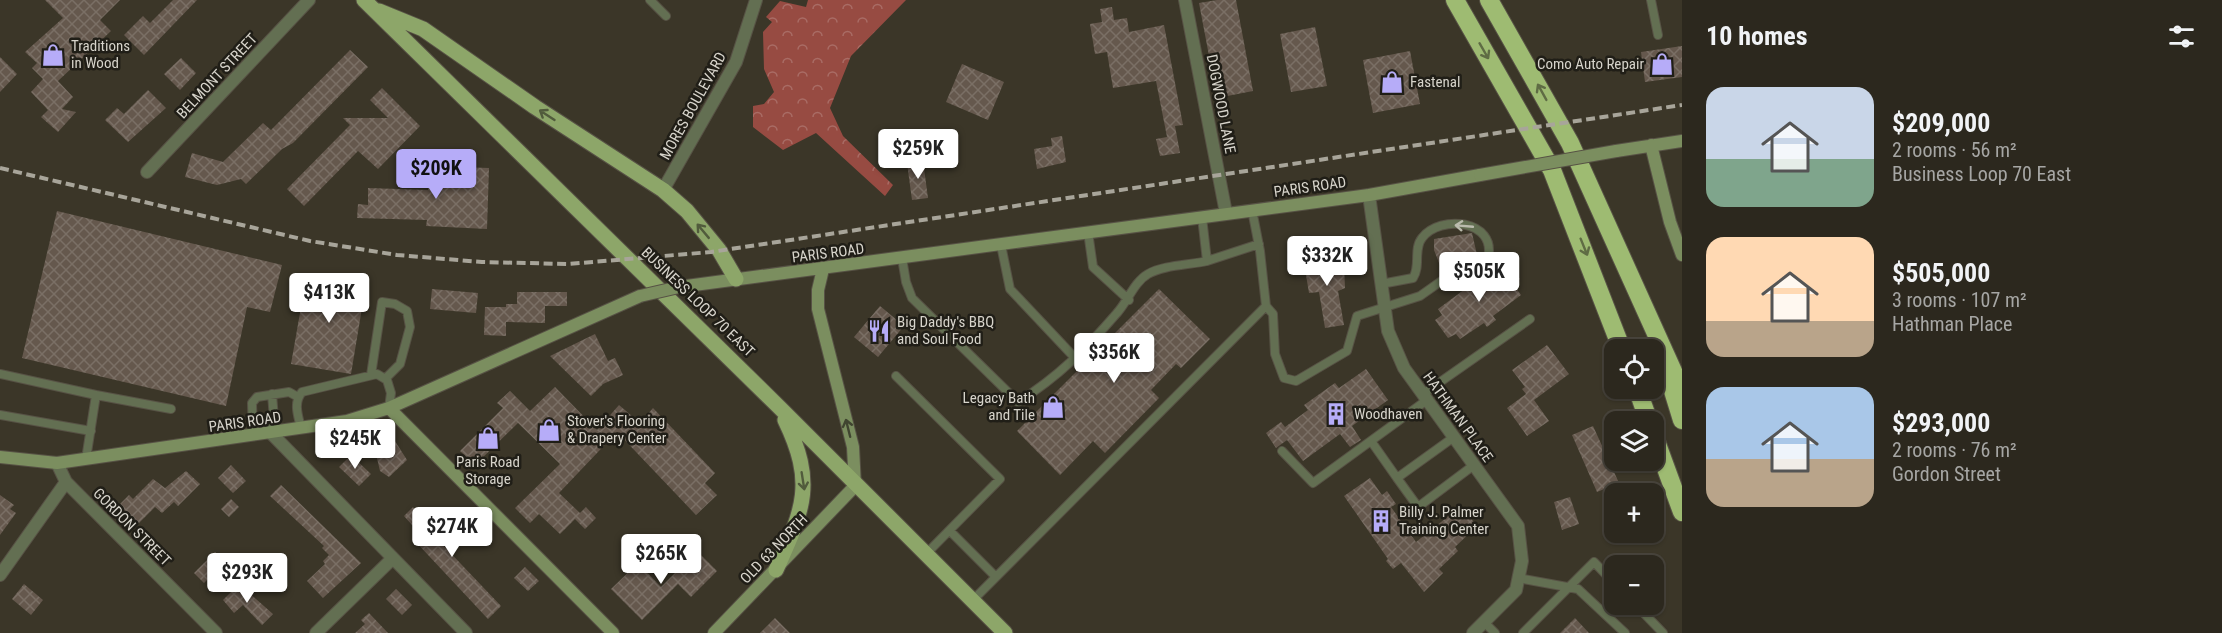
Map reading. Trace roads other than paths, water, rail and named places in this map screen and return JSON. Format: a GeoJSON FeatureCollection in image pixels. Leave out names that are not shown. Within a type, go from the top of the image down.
{"type":"FeatureCollection","features":[{"type":"Feature","properties":{"kind":"highway"},"geometry":{"type":"LineString","coordinates":[[1455,0],[1552,170],[1618,339]]}},
{"type":"Feature","properties":{"kind":"highway"},"geometry":{"type":"LineString","coordinates":[[1490,0],[1570,143],[1682,392]]}},
{"type":"Feature","properties":{"kind":"highway"},"geometry":{"type":"LineString","coordinates":[[1646,308],[1682,420]]}},
{"type":"Feature","properties":{"kind":"highway"},"geometry":{"type":"LineString","coordinates":[[1664,463],[1682,512]]}},
{"type":"Feature","properties":{"kind":"main road"},"geometry":{"type":"LineString","coordinates":[[367,4],[423,29],[535,107],[663,190],[687,212],[719,250],[736,279]]}},
{"type":"Feature","properties":{"kind":"main road","name":"BUSINESS LOOP 70 EAST"},"geometry":{"type":"LineString","coordinates":[[367,4],[779,407],[1002,632]]}},
{"type":"Feature","properties":{"kind":"main road","name":"PARIS ROAD"},"geometry":{"type":"LineString","coordinates":[[0,457],[57,463],[347,421],[389,408],[640,296],[679,287],[1369,195],[1682,141]]}},
{"type":"Feature","properties":{"kind":"main road"},"geometry":{"type":"LineString","coordinates":[[1651,145],[1670,222],[1682,255]]}},
{"type":"Feature","properties":{"kind":"main road"},"geometry":{"type":"LineString","coordinates":[[823,269],[818,290],[818,309],[853,447],[855,486]]}},
{"type":"Feature","properties":{"kind":"main road"},"geometry":{"type":"LineString","coordinates":[[776,570],[794,530],[805,492],[797,445],[779,407]]}},
{"type":"Feature","properties":{"kind":"main road"},"geometry":{"type":"LineString","coordinates":[[389,408],[614,633]]}},
{"type":"Feature","properties":{"kind":"main road","name":"OLD 63 NORTH"},"geometry":{"type":"LineString","coordinates":[[714,633],[855,486]]}},
{"type":"Feature","properties":{"kind":"street","name":"BELMONT STREET"},"geometry":{"type":"LineString","coordinates":[[147,172],[309,0]]}},
{"type":"Feature","properties":{"kind":"street","name":"MORES BOULEVARD"},"geometry":{"type":"LineString","coordinates":[[663,190],[736,62],[756,0]]}},
{"type":"Feature","properties":{"kind":"street","name":"DOGWOOD LANE"},"geometry":{"type":"LineString","coordinates":[[1185,0],[1226,213]]}},
{"type":"Feature","properties":{"kind":"street","name":"HATHMAN PLACE"},"geometry":{"type":"LineString","coordinates":[[1369,195],[1388,331],[1404,368],[1518,526],[1522,561],[1516,590],[1473,633]]}},
{"type":"Feature","properties":{"kind":"street"},"geometry":{"type":"LineString","coordinates":[[271,433],[466,633]]}},
{"type":"Feature","properties":{"kind":"street","name":"GORDON STREET"},"geometry":{"type":"LineString","coordinates":[[57,463],[66,482],[210,631]]}},
{"type":"Feature","properties":{"kind":"street"},"geometry":{"type":"LineString","coordinates":[[0,575],[66,482]]}},
{"type":"Feature","properties":{"kind":"street"},"geometry":{"type":"LineString","coordinates":[[316,633],[392,559]]}},
{"type":"Feature","properties":{"kind":"lane"},"geometry":{"type":"LineString","coordinates":[[650,0],[666,16]]}},
{"type":"Feature","properties":{"kind":"lane"},"geometry":{"type":"LineString","coordinates":[[1651,0],[1658,35]]}},
{"type":"Feature","properties":{"kind":"lane"},"geometry":{"type":"LineString","coordinates":[[1252,210],[1259,244],[1266,306],[1273,314],[1275,354],[1284,378],[1296,381],[1347,351],[1356,316],[1420,296],[1447,277],[1484,262],[1489,252],[1483,233],[1467,224],[1435,228],[1421,239],[1418,247],[1417,272],[1413,278],[1381,284]]}},
{"type":"Feature","properties":{"kind":"lane"},"geometry":{"type":"LineString","coordinates":[[1202,217],[1207,261]]}},
{"type":"Feature","properties":{"kind":"lane"},"geometry":{"type":"LineString","coordinates":[[1088,232],[1093,267],[1129,300]]}},
{"type":"Feature","properties":{"kind":"lane"},"geometry":{"type":"LineString","coordinates":[[902,258],[906,282],[912,298],[1018,402],[1052,381],[1076,359],[1129,300],[1138,282],[1150,272],[1207,261],[1259,244]]}},
{"type":"Feature","properties":{"kind":"lane"},"geometry":{"type":"LineString","coordinates":[[1001,245],[1010,289],[1076,359]]}},
{"type":"Feature","properties":{"kind":"lane"},"geometry":{"type":"LineString","coordinates":[[371,375],[382,303],[395,304],[407,311],[410,327],[400,364],[385,379]]}},
{"type":"Feature","properties":{"kind":"lane"},"geometry":{"type":"LineString","coordinates":[[972,601],[1266,306]]}},
{"type":"Feature","properties":{"kind":"lane"},"geometry":{"type":"LineString","coordinates":[[1282,451],[1313,483],[1530,319]]}},
{"type":"Feature","properties":{"kind":"lane"},"geometry":{"type":"LineString","coordinates":[[0,374],[171,409]]}},
{"type":"Feature","properties":{"kind":"lane"},"geometry":{"type":"LineString","coordinates":[[297,398],[302,392],[377,374],[385,379],[391,393],[389,408]]}},
{"type":"Feature","properties":{"kind":"lane"},"geometry":{"type":"LineString","coordinates":[[896,376],[1000,479],[925,555]]}},
{"type":"Feature","properties":{"kind":"lane"},"geometry":{"type":"LineString","coordinates":[[253,436],[252,403],[257,397],[272,394],[289,392],[297,398],[301,428]]}},
{"type":"Feature","properties":{"kind":"lane"},"geometry":{"type":"LineString","coordinates":[[271,433],[274,419],[272,394]]}},
{"type":"Feature","properties":{"kind":"lane"},"geometry":{"type":"LineString","coordinates":[[86,459],[96,395]]}},
{"type":"Feature","properties":{"kind":"lane"},"geometry":{"type":"LineString","coordinates":[[0,415],[91,431]]}},
{"type":"Feature","properties":{"kind":"lane"},"geometry":{"type":"LineString","coordinates":[[1397,478],[1454,437]]}},
{"type":"Feature","properties":{"kind":"lane"},"geometry":{"type":"LineString","coordinates":[[1371,441],[1418,507],[1474,465]]}},
{"type":"Feature","properties":{"kind":"lane"},"geometry":{"type":"LineString","coordinates":[[950,531],[996,577]]}},
{"type":"Feature","properties":{"kind":"lane"},"geometry":{"type":"LineString","coordinates":[[1523,633],[1594,562],[1604,572]]}},
{"type":"Feature","properties":{"kind":"lane"},"geometry":{"type":"LineString","coordinates":[[1518,578],[1578,589],[1625,633]]}},
{"type":"Feature","properties":{"kind":"lane"},"geometry":{"type":"LineString","coordinates":[[1646,615],[1663,633]]}},
{"type":"Feature","properties":{"kind":"lane"},"geometry":{"type":"LineString","coordinates":[[1484,622],[1495,633]]}},
{"type":"Feature","properties":{"kind":"railway"},"geometry":{"type":"LineString","coordinates":[[0,168],[310,241],[397,255],[482,262],[568,264],[711,252],[1682,105]]}},
{"type":"Feature","properties":{"kind":"place","name":"Traditions in Wood"},"geometry":{"type":"Point","coordinates":[53,55]}},
{"type":"Feature","properties":{"kind":"place","name":"Como Auto Repair"},"geometry":{"type":"Point","coordinates":[1662,64]}},
{"type":"Feature","properties":{"kind":"place","name":"Fastenal"},"geometry":{"type":"Point","coordinates":[1392,82]}},
{"type":"Feature","properties":{"kind":"place","name":"Big Daddy's BBQ and Soul Food"},"geometry":{"type":"Point","coordinates":[879,331]}},
{"type":"Feature","properties":{"kind":"place","name":"Legacy Bath and Tile"},"geometry":{"type":"Point","coordinates":[1053,407]}},
{"type":"Feature","properties":{"kind":"place","name":"Woodhaven"},"geometry":{"type":"Point","coordinates":[1336,414]}},
{"type":"Feature","properties":{"kind":"place","name":"Stover's Flooring & Drapery Center"},"geometry":{"type":"Point","coordinates":[549,430]}},
{"type":"Feature","properties":{"kind":"place","name":"Paris Road Storage"},"geometry":{"type":"Point","coordinates":[488,438]}},
{"type":"Feature","properties":{"kind":"place","name":"Billy J. Palmer Training Center"},"geometry":{"type":"Point","coordinates":[1381,521]}}]}
